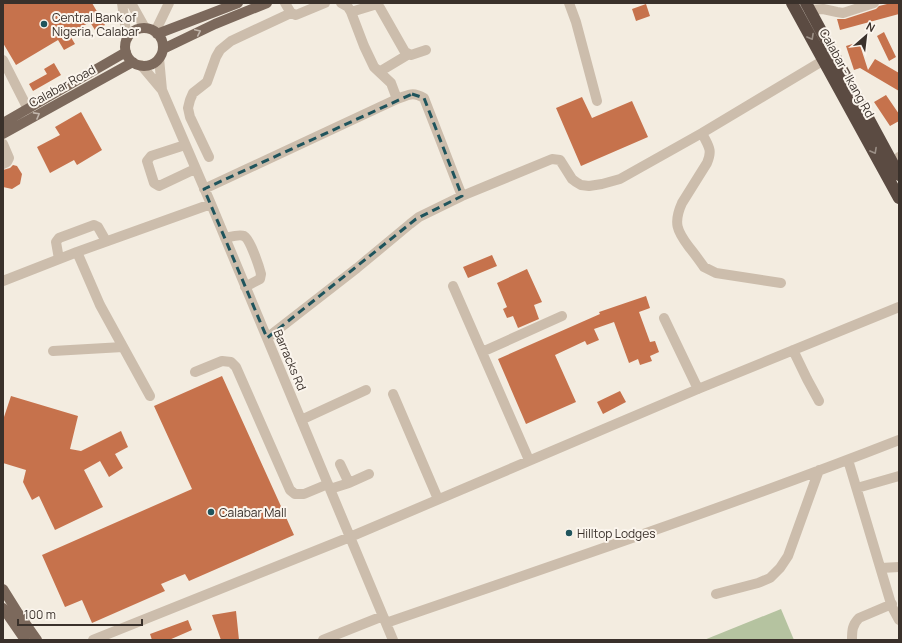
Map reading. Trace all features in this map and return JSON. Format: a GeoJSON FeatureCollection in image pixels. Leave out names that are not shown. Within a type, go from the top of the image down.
{"type":"FeatureCollection","features":[{"type":"Feature","properties":{"kind":"highway","name":"Calabar - Ikang Rd"},"geometry":{"type":"LineString","coordinates":[[792,3],[824,60],[892,163],[899,198]]}},
{"type":"Feature","properties":{"kind":"highway","name":"Calabar - Ikang Rd"},"geometry":{"type":"LineString","coordinates":[[808,6],[899,175]]}},
{"type":"Feature","properties":{"kind":"main road"},"geometry":{"type":"LineString","coordinates":[[235,4],[152,31],[139,29],[134,31],[130,34],[125,43],[126,52],[130,59],[137,64],[149,65],[156,61],[161,54],[215,24],[267,3]]}},
{"type":"Feature","properties":{"kind":"main road"},"geometry":{"type":"LineString","coordinates":[[152,31],[160,38],[162,44],[161,54]]}},
{"type":"Feature","properties":{"kind":"main road","name":"Calabar Road"},"geometry":{"type":"LineString","coordinates":[[3,123],[126,52]]}},
{"type":"Feature","properties":{"kind":"main road","name":"Calabar Road"},"geometry":{"type":"LineString","coordinates":[[3,134],[137,64]]}},
{"type":"Feature","properties":{"kind":"main road"},"geometry":{"type":"LineString","coordinates":[[3,590],[20,624],[22,639]]}},
{"type":"Feature","properties":{"kind":"main road"},"geometry":{"type":"LineString","coordinates":[[3,608],[37,640]]}},
{"type":"Feature","properties":{"kind":"street"},"geometry":{"type":"LineString","coordinates":[[122,3],[127,39]]}},
{"type":"Feature","properties":{"kind":"street"},"geometry":{"type":"LineString","coordinates":[[131,3],[152,31],[169,3]]}},
{"type":"Feature","properties":{"kind":"street"},"geometry":{"type":"LineString","coordinates":[[285,3],[291,13],[296,15],[325,3]]}},
{"type":"Feature","properties":{"kind":"street"},"geometry":{"type":"LineString","coordinates":[[342,3],[348,7],[351,12],[374,67],[390,83],[397,99]]}},
{"type":"Feature","properties":{"kind":"street"},"geometry":{"type":"LineString","coordinates":[[569,3],[576,22],[597,101]]}},
{"type":"Feature","properties":{"kind":"street"},"geometry":{"type":"LineString","coordinates":[[808,6],[843,13],[874,3]]}},
{"type":"Feature","properties":{"kind":"street"},"geometry":{"type":"LineString","coordinates":[[351,12],[378,5],[406,52],[409,54]]}},
{"type":"Feature","properties":{"kind":"street"},"geometry":{"type":"LineString","coordinates":[[209,157],[190,117],[188,108],[193,93],[207,82],[220,50],[231,41],[291,13]]}},
{"type":"Feature","properties":{"kind":"street"},"geometry":{"type":"LineString","coordinates":[[379,72],[409,54],[411,55],[426,50]]}},
{"type":"Feature","properties":{"kind":"street","name":"Barracks Rd"},"geometry":{"type":"LineString","coordinates":[[161,54],[162,90],[393,640]]}},
{"type":"Feature","properties":{"kind":"street"},"geometry":{"type":"LineString","coordinates":[[3,60],[28,108]]}},
{"type":"Feature","properties":{"kind":"street"},"geometry":{"type":"LineString","coordinates":[[267,338],[357,268],[416,219],[462,196],[552,158],[560,160],[572,179],[581,185],[589,186],[620,179],[702,134],[824,60]]}},
{"type":"Feature","properties":{"kind":"street","name":"Barracks Rd"},"geometry":{"type":"LineString","coordinates":[[137,64],[162,90]]}},
{"type":"Feature","properties":{"kind":"street"},"geometry":{"type":"LineString","coordinates":[[204,188],[397,99],[412,94],[417,94],[424,98],[462,196]]}},
{"type":"Feature","properties":{"kind":"street"},"geometry":{"type":"LineString","coordinates":[[702,134],[710,150],[710,156],[679,209],[677,227],[681,236],[704,267],[709,270],[716,273],[781,283]]}},
{"type":"Feature","properties":{"kind":"street"},"geometry":{"type":"LineString","coordinates":[[3,144],[9,158],[7,162],[3,164]]}},
{"type":"Feature","properties":{"kind":"street"},"geometry":{"type":"LineString","coordinates":[[185,145],[150,156],[147,161],[154,183],[159,186],[195,169]]}},
{"type":"Feature","properties":{"kind":"street"},"geometry":{"type":"LineString","coordinates":[[3,281],[106,241],[211,204]]}},
{"type":"Feature","properties":{"kind":"street"},"geometry":{"type":"LineString","coordinates":[[59,259],[56,242],[59,238],[94,225],[98,227],[106,241]]}},
{"type":"Feature","properties":{"kind":"street"},"geometry":{"type":"LineString","coordinates":[[225,238],[244,236],[249,241],[262,274],[260,279],[245,287]]}},
{"type":"Feature","properties":{"kind":"street"},"geometry":{"type":"LineString","coordinates":[[77,252],[100,305],[150,396]]}},
{"type":"Feature","properties":{"kind":"street"},"geometry":{"type":"LineString","coordinates":[[453,286],[529,460]]}},
{"type":"Feature","properties":{"kind":"street"},"geometry":{"type":"LineString","coordinates":[[93,640],[350,537],[529,460],[899,306]]}},
{"type":"Feature","properties":{"kind":"street"},"geometry":{"type":"LineString","coordinates":[[482,352],[562,316]]}},
{"type":"Feature","properties":{"kind":"street"},"geometry":{"type":"LineString","coordinates":[[664,318],[698,389]]}},
{"type":"Feature","properties":{"kind":"street"},"geometry":{"type":"LineString","coordinates":[[53,351],[123,347]]}},
{"type":"Feature","properties":{"kind":"street"},"geometry":{"type":"LineString","coordinates":[[793,350],[819,401]]}},
{"type":"Feature","properties":{"kind":"street"},"geometry":{"type":"LineString","coordinates":[[195,372],[222,361],[231,362],[236,367],[290,490],[295,494],[304,494],[329,486],[349,483],[369,474]]}},
{"type":"Feature","properties":{"kind":"street"},"geometry":{"type":"LineString","coordinates":[[301,420],[366,390]]}},
{"type":"Feature","properties":{"kind":"street"},"geometry":{"type":"LineString","coordinates":[[393,394],[438,499]]}},
{"type":"Feature","properties":{"kind":"street"},"geometry":{"type":"LineString","coordinates":[[323,640],[680,521],[899,440]]}},
{"type":"Feature","properties":{"kind":"street"},"geometry":{"type":"LineString","coordinates":[[848,460],[892,604],[899,620]]}},
{"type":"Feature","properties":{"kind":"street"},"geometry":{"type":"LineString","coordinates":[[340,464],[349,483]]}},
{"type":"Feature","properties":{"kind":"street"},"geometry":{"type":"LineString","coordinates":[[716,594],[770,578],[780,568],[788,556],[819,470]]}},
{"type":"Feature","properties":{"kind":"street"},"geometry":{"type":"LineString","coordinates":[[857,488],[899,476]]}},
{"type":"Feature","properties":{"kind":"street"},"geometry":{"type":"LineString","coordinates":[[881,568],[899,567]]}},
{"type":"Feature","properties":{"kind":"street"},"geometry":{"type":"LineString","coordinates":[[852,640],[852,630],[855,622],[859,618],[892,604]]}},
{"type":"Feature","properties":{"kind":"highlighted area"},"geometry":{"type":"Polygon","coordinates":[[[412,94],[424,98],[462,196],[416,219],[267,338],[204,189],[412,94]]]}},
{"type":"Feature","properties":{"kind":"green space"},"geometry":{"type":"Polygon","coordinates":[[[781,609],[794,640],[704,640],[781,609]]]}},
{"type":"Feature","properties":{"kind":"building"},"geometry":{"type":"Polygon","coordinates":[[[3,3],[92,3],[105,25],[95,30],[90,22],[69,34],[75,44],[64,50],[58,40],[16,65],[3,43],[3,3]]]}},
{"type":"Feature","properties":{"kind":"building"},"geometry":{"type":"Polygon","coordinates":[[[891,3],[899,3],[899,14],[840,30],[837,19],[845,19],[891,3]]]}},
{"type":"Feature","properties":{"kind":"building"},"geometry":{"type":"Polygon","coordinates":[[[646,4],[650,16],[636,21],[632,9],[646,4]]]}},
{"type":"Feature","properties":{"kind":"building"},"geometry":{"type":"Polygon","coordinates":[[[884,32],[896,57],[889,61],[877,36],[884,32]]]}},
{"type":"Feature","properties":{"kind":"building"},"geometry":{"type":"Polygon","coordinates":[[[859,42],[868,70],[875,59],[899,73],[899,91],[860,68],[854,70],[846,46],[859,42]]]}},
{"type":"Feature","properties":{"kind":"building"},"geometry":{"type":"Polygon","coordinates":[[[54,63],[61,75],[33,91],[29,84],[47,74],[44,69],[54,63]]]}},
{"type":"Feature","properties":{"kind":"building"},"geometry":{"type":"Polygon","coordinates":[[[886,95],[899,114],[899,121],[890,126],[874,102],[886,95]]]}},
{"type":"Feature","properties":{"kind":"building"},"geometry":{"type":"Polygon","coordinates":[[[582,97],[592,118],[632,101],[648,137],[581,166],[556,108],[582,97]]]}},
{"type":"Feature","properties":{"kind":"building"},"geometry":{"type":"Polygon","coordinates":[[[81,112],[102,150],[77,165],[74,160],[50,173],[37,147],[60,135],[55,127],[81,112]]]}},
{"type":"Feature","properties":{"kind":"building"},"geometry":{"type":"Polygon","coordinates":[[[13,165],[17,166],[22,174],[20,184],[12,189],[3,187],[3,170],[10,168],[13,165]]]}},
{"type":"Feature","properties":{"kind":"building"},"geometry":{"type":"Polygon","coordinates":[[[492,255],[497,266],[468,278],[463,267],[492,255]]]}},
{"type":"Feature","properties":{"kind":"building"},"geometry":{"type":"Polygon","coordinates":[[[527,269],[542,302],[534,305],[539,319],[518,328],[513,316],[507,318],[503,309],[507,307],[497,283],[527,269]]]}},
{"type":"Feature","properties":{"kind":"building"},"geometry":{"type":"Polygon","coordinates":[[[646,296],[650,308],[639,312],[650,342],[655,341],[659,352],[650,356],[652,361],[640,365],[638,359],[629,363],[614,322],[594,329],[599,340],[587,345],[585,341],[555,355],[576,402],[526,424],[498,359],[600,314],[599,312],[646,296]]]}},
{"type":"Feature","properties":{"kind":"building","name":"Calabar Mall"},"geometry":{"type":"Polygon","coordinates":[[[222,376],[294,535],[189,581],[185,574],[161,584],[165,591],[92,623],[82,600],[65,607],[42,555],[192,489],[154,406],[222,376]]]}},
{"type":"Feature","properties":{"kind":"building"},"geometry":{"type":"Polygon","coordinates":[[[620,391],[626,402],[603,414],[597,402],[620,391]]]}},
{"type":"Feature","properties":{"kind":"building"},"geometry":{"type":"Polygon","coordinates":[[[11,396],[78,416],[70,449],[81,451],[121,431],[128,447],[115,454],[123,468],[109,477],[100,461],[84,470],[103,507],[55,530],[39,496],[32,500],[23,482],[26,470],[3,463],[3,420],[11,396]]]}},
{"type":"Feature","properties":{"kind":"building"},"geometry":{"type":"Polygon","coordinates":[[[236,611],[239,640],[221,640],[212,615],[236,611]]]}},
{"type":"Feature","properties":{"kind":"building"},"geometry":{"type":"Polygon","coordinates":[[[188,620],[192,630],[169,640],[152,640],[150,634],[188,620]]]}},
{"type":"Feature","properties":{"kind":"place","name":"Central Bank of Nigeria, Calabar"},"geometry":{"type":"Point","coordinates":[44,24]}},
{"type":"Feature","properties":{"kind":"place","name":"Calabar Mall"},"geometry":{"type":"Point","coordinates":[211,512]}},
{"type":"Feature","properties":{"kind":"place","name":"Hilltop Lodges"},"geometry":{"type":"Point","coordinates":[569,533]}}]}
